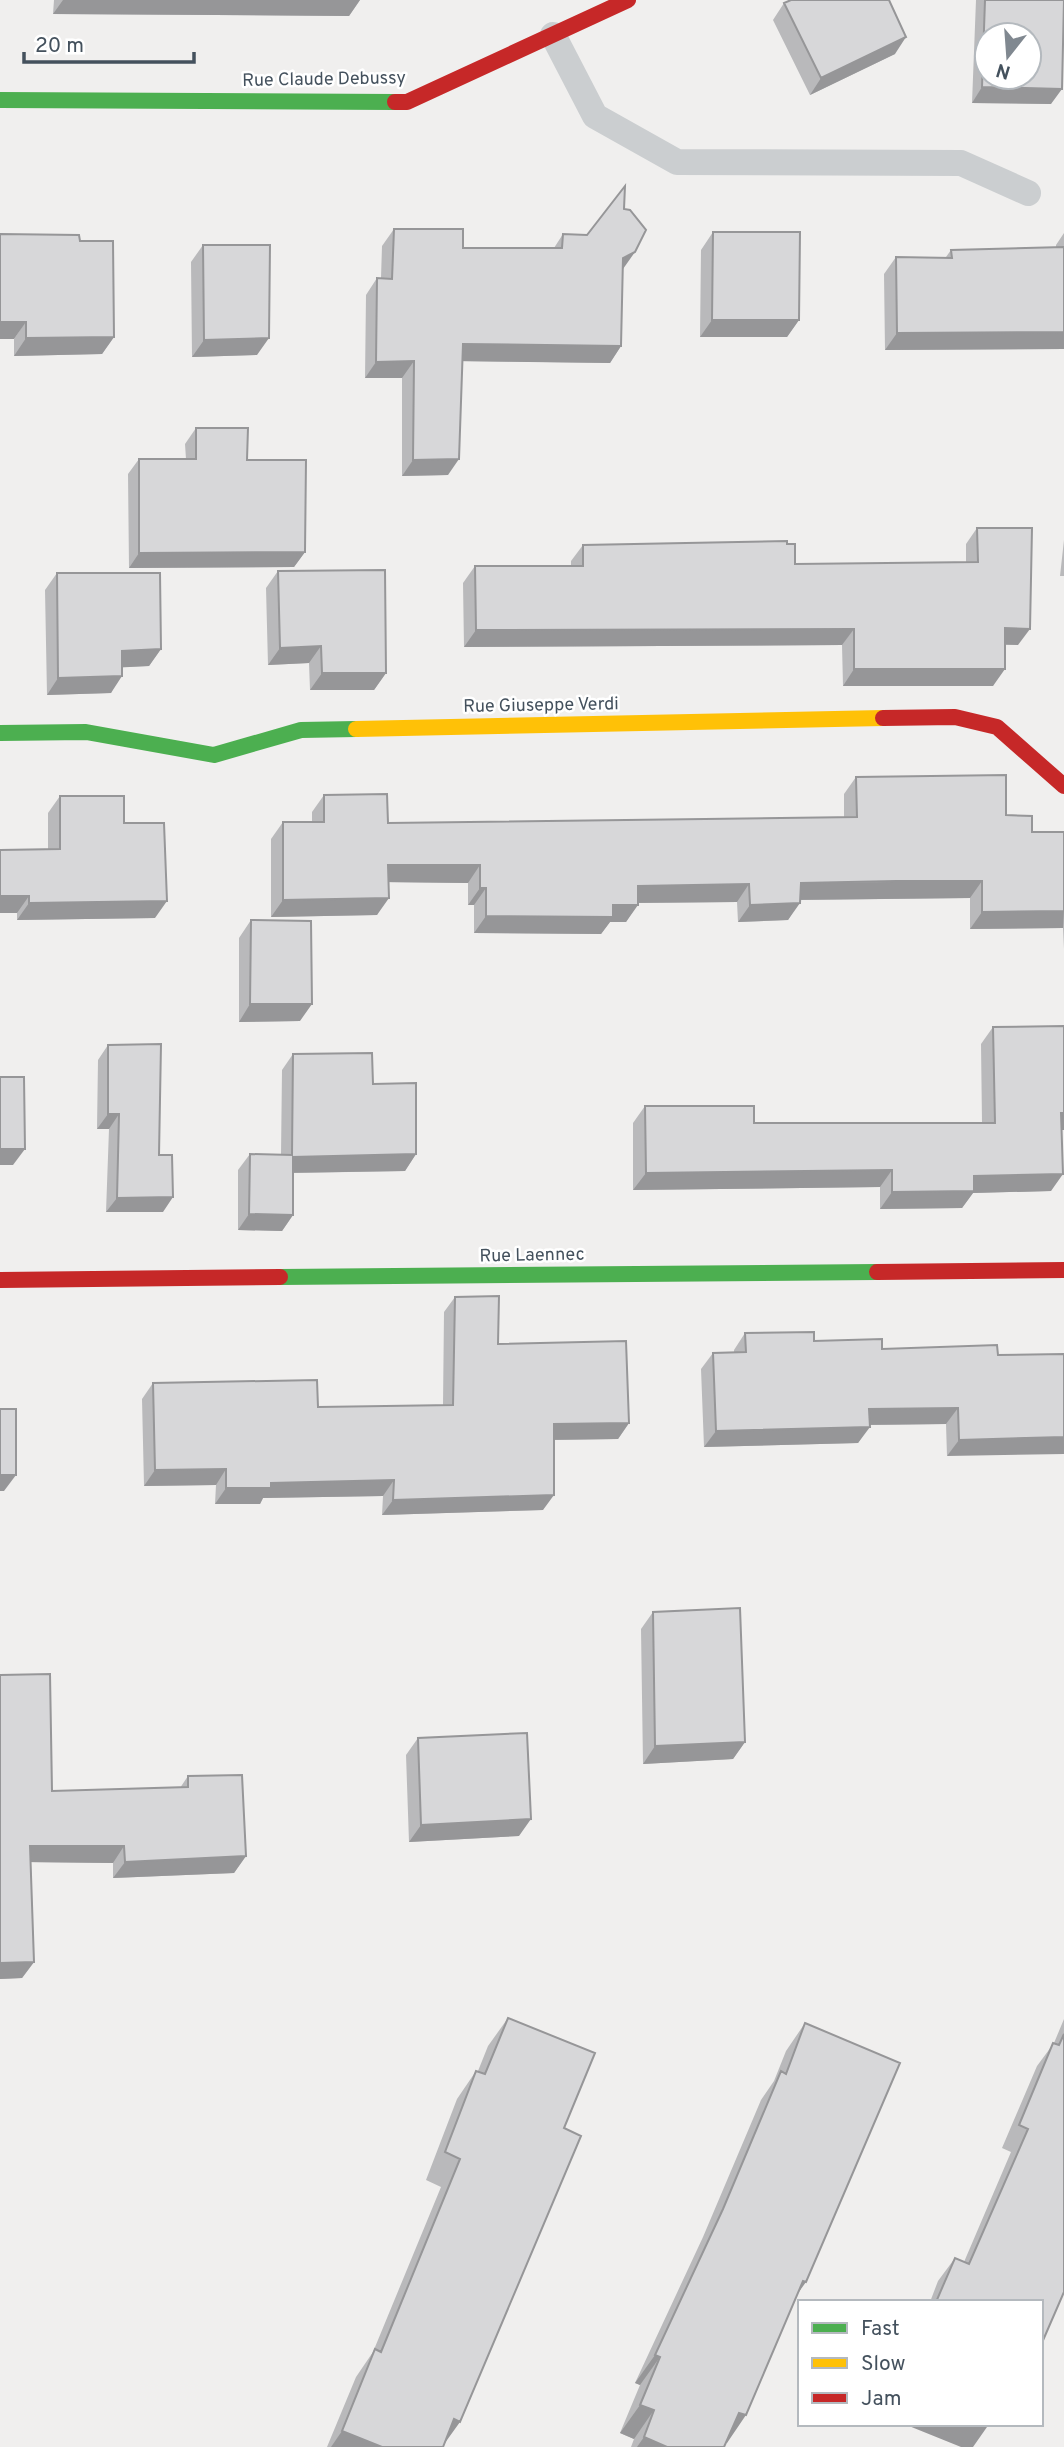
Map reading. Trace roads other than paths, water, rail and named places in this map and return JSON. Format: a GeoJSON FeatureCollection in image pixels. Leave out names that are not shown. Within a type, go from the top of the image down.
{"type":"FeatureCollection","features":[{"type":"Feature","properties":{"kind":"street","name":"Rue Claude Debussy"},"geometry":{"type":"LineString","coordinates":[[0,100],[407,102],[628,0]]}},
{"type":"Feature","properties":{"kind":"street","name":"Rue Giuseppe Verdi"},"geometry":{"type":"LineString","coordinates":[[0,733],[86,732],[214,755],[301,730],[955,717],[997,727],[1064,786]]}},
{"type":"Feature","properties":{"kind":"street","name":"Rue Laennec"},"geometry":{"type":"LineString","coordinates":[[0,1280],[1064,1270]]}},
{"type":"Feature","properties":{"kind":"lane"},"geometry":{"type":"LineString","coordinates":[[553,35],[596,116],[677,162],[961,163],[1028,193]]}}]}
